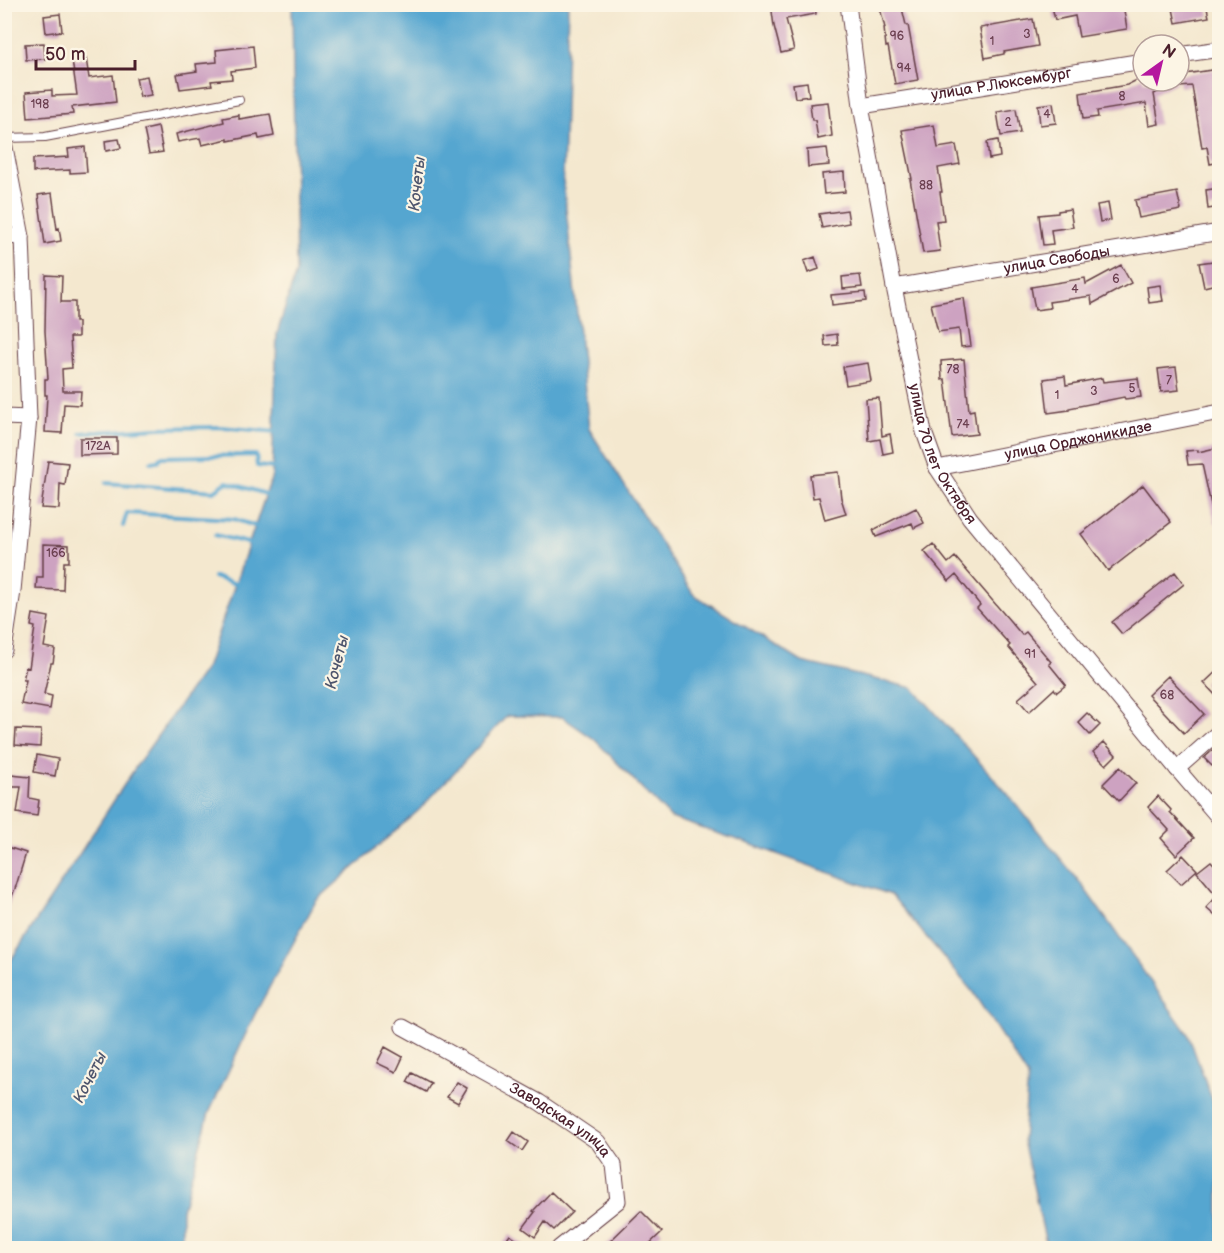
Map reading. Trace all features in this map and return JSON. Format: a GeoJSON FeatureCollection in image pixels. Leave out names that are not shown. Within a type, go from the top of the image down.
{"type":"FeatureCollection","features":[{"type":"Feature","properties":{"kind":"street","name":"улица 70 лет Октября"},"geometry":{"type":"LineString","coordinates":[[848,4],[861,105],[894,287],[924,432],[937,468],[970,518],[1220,819]]}},
{"type":"Feature","properties":{"kind":"street"},"geometry":{"type":"LineString","coordinates":[[1191,54],[1220,49]]}},
{"type":"Feature","properties":{"kind":"street","name":"улица Р.Люксембург"},"geometry":{"type":"LineString","coordinates":[[861,105],[1131,63]]}},
{"type":"Feature","properties":{"kind":"street"},"geometry":{"type":"LineString","coordinates":[[4,140],[22,237],[29,418],[4,650]]}},
{"type":"Feature","properties":{"kind":"street","name":"улица Свободы"},"geometry":{"type":"LineString","coordinates":[[894,287],[1220,232]]}},
{"type":"Feature","properties":{"kind":"street"},"geometry":{"type":"LineString","coordinates":[[4,236],[22,237]]}},
{"type":"Feature","properties":{"kind":"street","name":"улица Орджоникидзе"},"geometry":{"type":"LineString","coordinates":[[937,468],[1220,412]]}},
{"type":"Feature","properties":{"kind":"street"},"geometry":{"type":"LineString","coordinates":[[4,417],[29,418]]}},
{"type":"Feature","properties":{"kind":"street"},"geometry":{"type":"LineString","coordinates":[[1177,769],[1220,731]]}},
{"type":"Feature","properties":{"kind":"street","name":"Заводская улица"},"geometry":{"type":"LineString","coordinates":[[403,1027],[538,1102],[597,1142],[603,1149],[614,1165],[618,1202],[559,1248]]}},
{"type":"Feature","properties":{"kind":"lane"},"geometry":{"type":"LineString","coordinates":[[4,140],[45,137],[239,100]]}},
{"type":"Feature","properties":{"kind":"water","name":"Кочеты"},"geometry":{"type":"Polygon","coordinates":[[[292,5],[568,5],[563,179],[589,429],[693,594],[802,662],[913,688],[1007,793],[1082,885],[1188,1034],[1219,1118],[1219,1248],[1047,1248],[1023,1140],[1028,1077],[972,991],[891,895],[671,818],[594,739],[562,717],[507,716],[419,810],[316,901],[255,1014],[209,1113],[182,1210],[182,1248],[5,1248],[5,969],[137,765],[207,666],[272,476],[277,334],[296,272],[292,5]]]}},
{"type":"Feature","properties":{"kind":"building"},"geometry":{"type":"Polygon","coordinates":[[[771,4],[815,4],[816,14],[786,19],[794,50],[781,53],[771,4]]]}},
{"type":"Feature","properties":{"kind":"building"},"geometry":{"type":"Polygon","coordinates":[[[879,4],[901,4],[906,25],[908,25],[918,80],[895,84],[879,4]]]}},
{"type":"Feature","properties":{"kind":"building"},"geometry":{"type":"Polygon","coordinates":[[[1123,4],[1127,29],[1079,37],[1075,16],[1055,20],[1052,6],[1123,4]]]}},
{"type":"Feature","properties":{"kind":"building"},"geometry":{"type":"Polygon","coordinates":[[[1172,4],[1206,4],[1209,17],[1176,23],[1172,4]]]}},
{"type":"Feature","properties":{"kind":"building"},"geometry":{"type":"Polygon","coordinates":[[[60,14],[62,31],[46,33],[44,16],[60,14]]]}},
{"type":"Feature","properties":{"kind":"building"},"geometry":{"type":"Polygon","coordinates":[[[1033,19],[1038,46],[985,58],[980,28],[1033,19]]]}},
{"type":"Feature","properties":{"kind":"building"},"geometry":{"type":"Polygon","coordinates":[[[44,43],[45,59],[26,60],[25,44],[44,43]]]}},
{"type":"Feature","properties":{"kind":"building"},"geometry":{"type":"Polygon","coordinates":[[[253,46],[255,68],[231,71],[232,79],[211,81],[212,85],[180,89],[177,74],[197,71],[196,64],[217,62],[216,50],[253,46]]]}},
{"type":"Feature","properties":{"kind":"building"},"geometry":{"type":"Polygon","coordinates":[[[86,58],[89,78],[113,75],[116,102],[72,107],[73,114],[28,118],[26,92],[52,90],[52,96],[77,95],[72,60],[86,58]]]}},
{"type":"Feature","properties":{"kind":"building"},"geometry":{"type":"Polygon","coordinates":[[[1218,69],[1220,162],[1210,164],[1207,147],[1202,148],[1191,73],[1218,69]]]}},
{"type":"Feature","properties":{"kind":"building"},"geometry":{"type":"Polygon","coordinates":[[[147,76],[151,95],[140,97],[136,78],[147,76]]]}},
{"type":"Feature","properties":{"kind":"building"},"geometry":{"type":"Polygon","coordinates":[[[807,82],[809,96],[795,98],[793,84],[807,82]]]}},
{"type":"Feature","properties":{"kind":"building"},"geometry":{"type":"Polygon","coordinates":[[[1131,83],[1131,93],[1156,93],[1154,94],[1159,124],[1149,126],[1146,103],[1097,111],[1098,117],[1083,119],[1080,93],[1131,83]]]}},
{"type":"Feature","properties":{"kind":"building"},"geometry":{"type":"Polygon","coordinates":[[[828,102],[832,136],[818,139],[810,104],[828,102]]]}},
{"type":"Feature","properties":{"kind":"building"},"geometry":{"type":"Polygon","coordinates":[[[1053,103],[1056,123],[1040,125],[1038,105],[1053,103]]]}},
{"type":"Feature","properties":{"kind":"building"},"geometry":{"type":"Polygon","coordinates":[[[1016,109],[1020,133],[1001,136],[997,112],[1016,109]]]}},
{"type":"Feature","properties":{"kind":"building"},"geometry":{"type":"Polygon","coordinates":[[[270,114],[274,136],[259,139],[258,135],[202,145],[200,138],[178,142],[176,134],[224,122],[223,118],[239,115],[239,119],[270,114]]]}},
{"type":"Feature","properties":{"kind":"building"},"geometry":{"type":"Polygon","coordinates":[[[934,125],[938,148],[956,145],[960,164],[938,168],[944,220],[936,221],[940,251],[923,253],[902,130],[934,125]]]}},
{"type":"Feature","properties":{"kind":"building"},"geometry":{"type":"Polygon","coordinates":[[[158,127],[163,152],[149,154],[144,130],[158,127]]]}},
{"type":"Feature","properties":{"kind":"building"},"geometry":{"type":"Polygon","coordinates":[[[119,139],[121,148],[106,151],[105,141],[119,139]]]}},
{"type":"Feature","properties":{"kind":"building"},"geometry":{"type":"Polygon","coordinates":[[[998,140],[1000,157],[989,159],[987,142],[998,140]]]}},
{"type":"Feature","properties":{"kind":"building"},"geometry":{"type":"Polygon","coordinates":[[[85,147],[87,172],[70,173],[70,170],[33,172],[33,159],[69,157],[68,149],[85,147]]]}},
{"type":"Feature","properties":{"kind":"building"},"geometry":{"type":"Polygon","coordinates":[[[827,148],[829,165],[808,167],[807,150],[827,148]]]}},
{"type":"Feature","properties":{"kind":"building"},"geometry":{"type":"Polygon","coordinates":[[[844,172],[845,192],[824,194],[822,174],[844,172]]]}},
{"type":"Feature","properties":{"kind":"building"},"geometry":{"type":"Polygon","coordinates":[[[1220,188],[1220,207],[1208,209],[1206,190],[1220,188]]]}},
{"type":"Feature","properties":{"kind":"building"},"geometry":{"type":"Polygon","coordinates":[[[1177,192],[1181,210],[1139,218],[1135,200],[1177,192]]]}},
{"type":"Feature","properties":{"kind":"building"},"geometry":{"type":"Polygon","coordinates":[[[52,193],[61,241],[45,244],[38,195],[52,193]]]}},
{"type":"Feature","properties":{"kind":"building"},"geometry":{"type":"Polygon","coordinates":[[[1108,203],[1111,220],[1100,222],[1097,205],[1108,203]]]}},
{"type":"Feature","properties":{"kind":"building"},"geometry":{"type":"Polygon","coordinates":[[[1070,209],[1073,227],[1051,230],[1053,244],[1043,245],[1039,215],[1070,209]]]}},
{"type":"Feature","properties":{"kind":"building"},"geometry":{"type":"Polygon","coordinates":[[[847,210],[849,223],[822,228],[819,214],[847,210]]]}},
{"type":"Feature","properties":{"kind":"building"},"geometry":{"type":"Polygon","coordinates":[[[815,257],[819,269],[808,273],[804,261],[815,257]]]}},
{"type":"Feature","properties":{"kind":"building"},"geometry":{"type":"Polygon","coordinates":[[[1220,260],[1220,283],[1204,287],[1199,263],[1220,260]]]}},
{"type":"Feature","properties":{"kind":"building"},"geometry":{"type":"Polygon","coordinates":[[[1121,265],[1131,283],[1092,304],[1091,296],[1049,302],[1050,308],[1035,310],[1031,287],[1085,278],[1086,284],[1121,265]]]}},
{"type":"Feature","properties":{"kind":"building"},"geometry":{"type":"Polygon","coordinates":[[[46,275],[62,276],[61,302],[75,302],[75,322],[78,322],[78,337],[70,337],[72,368],[62,369],[63,391],[81,391],[80,405],[64,404],[62,433],[45,432],[47,395],[45,395],[45,379],[48,379],[45,331],[46,275]]]}},
{"type":"Feature","properties":{"kind":"building"},"geometry":{"type":"Polygon","coordinates":[[[860,275],[862,287],[843,289],[842,277],[860,275]]]}},
{"type":"Feature","properties":{"kind":"building"},"geometry":{"type":"Polygon","coordinates":[[[1160,285],[1163,301],[1149,303],[1147,287],[1160,285]]]}},
{"type":"Feature","properties":{"kind":"building"},"geometry":{"type":"Polygon","coordinates":[[[865,292],[866,301],[832,305],[831,295],[865,292]]]}},
{"type":"Feature","properties":{"kind":"building"},"geometry":{"type":"Polygon","coordinates":[[[964,298],[971,346],[961,347],[959,329],[938,332],[931,304],[964,298]]]}},
{"type":"Feature","properties":{"kind":"building"},"geometry":{"type":"Polygon","coordinates":[[[837,334],[838,345],[825,346],[824,336],[837,334]]]}},
{"type":"Feature","properties":{"kind":"building"},"geometry":{"type":"Polygon","coordinates":[[[964,359],[969,411],[974,410],[977,434],[952,437],[941,361],[964,359]]]}},
{"type":"Feature","properties":{"kind":"building"},"geometry":{"type":"Polygon","coordinates":[[[868,363],[871,381],[846,385],[843,367],[868,363]]]}},
{"type":"Feature","properties":{"kind":"building"},"geometry":{"type":"Polygon","coordinates":[[[1176,367],[1179,390],[1161,392],[1158,369],[1176,367]]]}},
{"type":"Feature","properties":{"kind":"building"},"geometry":{"type":"Polygon","coordinates":[[[1065,376],[1066,385],[1102,378],[1103,382],[1138,378],[1141,397],[1125,399],[1124,397],[1048,413],[1044,379],[1065,376]]]}},
{"type":"Feature","properties":{"kind":"building"},"geometry":{"type":"Polygon","coordinates":[[[879,398],[882,436],[890,434],[893,452],[883,454],[880,439],[869,441],[866,399],[879,398]]]}},
{"type":"Feature","properties":{"kind":"building"},"geometry":{"type":"Polygon","coordinates":[[[80,438],[117,438],[117,454],[80,455],[80,438]]]}},
{"type":"Feature","properties":{"kind":"building"},"geometry":{"type":"Polygon","coordinates":[[[1220,447],[1220,523],[1215,523],[1202,464],[1188,465],[1186,451],[1198,450],[1198,452],[1220,447]]]}},
{"type":"Feature","properties":{"kind":"building"},"geometry":{"type":"Polygon","coordinates":[[[48,461],[68,463],[65,485],[60,484],[59,509],[41,508],[48,461]]]}},
{"type":"Feature","properties":{"kind":"building"},"geometry":{"type":"Polygon","coordinates":[[[838,472],[841,498],[846,514],[825,520],[819,497],[813,498],[810,475],[838,472]]]}},
{"type":"Feature","properties":{"kind":"building"},"geometry":{"type":"Polygon","coordinates":[[[1143,485],[1171,522],[1108,571],[1081,534],[1143,485]]]}},
{"type":"Feature","properties":{"kind":"building"},"geometry":{"type":"Polygon","coordinates":[[[916,508],[924,523],[914,528],[912,523],[876,537],[873,530],[916,508]]]}},
{"type":"Feature","properties":{"kind":"building"},"geometry":{"type":"Polygon","coordinates":[[[43,544],[69,545],[69,562],[64,562],[63,590],[36,589],[37,577],[43,577],[43,544]]]}},
{"type":"Feature","properties":{"kind":"building"},"geometry":{"type":"Polygon","coordinates":[[[933,544],[948,563],[955,557],[1022,635],[1026,632],[1051,662],[1049,664],[1066,685],[1057,692],[1054,689],[1029,712],[1018,699],[1038,682],[1008,647],[1010,645],[977,608],[980,605],[956,575],[949,581],[924,551],[933,544]]]}},
{"type":"Feature","properties":{"kind":"building"},"geometry":{"type":"Polygon","coordinates":[[[1175,572],[1184,584],[1122,634],[1112,622],[1175,572]]]}},
{"type":"Feature","properties":{"kind":"building"},"geometry":{"type":"Polygon","coordinates":[[[33,614],[49,617],[44,647],[55,649],[44,694],[52,696],[50,709],[21,704],[26,680],[23,680],[26,667],[29,668],[35,627],[31,626],[33,614]]]}},
{"type":"Feature","properties":{"kind":"building"},"geometry":{"type":"Polygon","coordinates":[[[1220,668],[1220,700],[1204,683],[1220,668]]]}},
{"type":"Feature","properties":{"kind":"building"},"geometry":{"type":"Polygon","coordinates":[[[1168,676],[1204,714],[1184,733],[1148,695],[1168,676]]]}},
{"type":"Feature","properties":{"kind":"building"},"geometry":{"type":"Polygon","coordinates":[[[1087,713],[1100,725],[1090,735],[1078,722],[1087,713]]]}},
{"type":"Feature","properties":{"kind":"building"},"geometry":{"type":"Polygon","coordinates":[[[16,729],[41,730],[40,747],[15,745],[16,729]]]}},
{"type":"Feature","properties":{"kind":"building"},"geometry":{"type":"Polygon","coordinates":[[[1104,742],[1116,755],[1106,765],[1093,752],[1104,742]]]}},
{"type":"Feature","properties":{"kind":"building"},"geometry":{"type":"Polygon","coordinates":[[[1220,744],[1220,759],[1212,766],[1204,758],[1220,744]]]}},
{"type":"Feature","properties":{"kind":"building"},"geometry":{"type":"Polygon","coordinates":[[[37,755],[58,759],[55,776],[34,772],[37,755]]]}},
{"type":"Feature","properties":{"kind":"building"},"geometry":{"type":"Polygon","coordinates":[[[1120,767],[1136,783],[1119,801],[1103,784],[1120,767]]]}},
{"type":"Feature","properties":{"kind":"building"},"geometry":{"type":"Polygon","coordinates":[[[11,775],[30,777],[29,798],[39,800],[37,816],[17,813],[21,787],[10,787],[11,775]]]}},
{"type":"Feature","properties":{"kind":"building"},"geometry":{"type":"Polygon","coordinates":[[[1158,796],[1194,838],[1176,855],[1161,838],[1169,830],[1148,807],[1158,796]]]}},
{"type":"Feature","properties":{"kind":"building"},"geometry":{"type":"Polygon","coordinates":[[[4,846],[26,853],[5,914],[4,846]]]}},
{"type":"Feature","properties":{"kind":"building"},"geometry":{"type":"Polygon","coordinates":[[[1183,855],[1197,870],[1181,884],[1167,870],[1183,855]]]}},
{"type":"Feature","properties":{"kind":"building"},"geometry":{"type":"Polygon","coordinates":[[[1211,861],[1220,871],[1220,920],[1206,908],[1217,896],[1197,872],[1211,861]]]}},
{"type":"Feature","properties":{"kind":"building"},"geometry":{"type":"Polygon","coordinates":[[[385,1047],[403,1057],[396,1072],[377,1063],[385,1047]]]}},
{"type":"Feature","properties":{"kind":"building"},"geometry":{"type":"Polygon","coordinates":[[[412,1073],[431,1083],[426,1092],[407,1082],[412,1073]]]}},
{"type":"Feature","properties":{"kind":"building"},"geometry":{"type":"Polygon","coordinates":[[[457,1082],[467,1088],[458,1103],[447,1097],[457,1082]]]}},
{"type":"Feature","properties":{"kind":"building"},"geometry":{"type":"Polygon","coordinates":[[[514,1132],[528,1142],[522,1151],[508,1141],[514,1132]]]}},
{"type":"Feature","properties":{"kind":"building"},"geometry":{"type":"Polygon","coordinates":[[[551,1192],[572,1212],[554,1230],[545,1222],[535,1237],[523,1228],[535,1212],[533,1211],[551,1192]]]}},
{"type":"Feature","properties":{"kind":"building"},"geometry":{"type":"Polygon","coordinates":[[[641,1211],[662,1232],[645,1248],[603,1248],[641,1211]]]}},
{"type":"Feature","properties":{"kind":"building"},"geometry":{"type":"Polygon","coordinates":[[[510,1235],[528,1248],[500,1248],[510,1235]]]}},
{"type":"Feature","properties":{"kind":"waterway"},"geometry":{"type":"LineString","coordinates":[[81,433],[219,427],[278,432]]}},
{"type":"Feature","properties":{"kind":"waterway"},"geometry":{"type":"LineString","coordinates":[[151,462],[158,461],[160,457],[256,455],[257,466],[275,468]]}},
{"type":"Feature","properties":{"kind":"waterway"},"geometry":{"type":"LineString","coordinates":[[106,483],[214,491],[227,482],[269,495]]}},
{"type":"Feature","properties":{"kind":"waterway"},"geometry":{"type":"LineString","coordinates":[[123,526],[127,513],[234,519],[258,527]]}},
{"type":"Feature","properties":{"kind":"waterway"},"geometry":{"type":"LineString","coordinates":[[215,535],[252,544]]}},
{"type":"Feature","properties":{"kind":"waterway"},"geometry":{"type":"LineString","coordinates":[[214,577],[239,585]]}}]}
